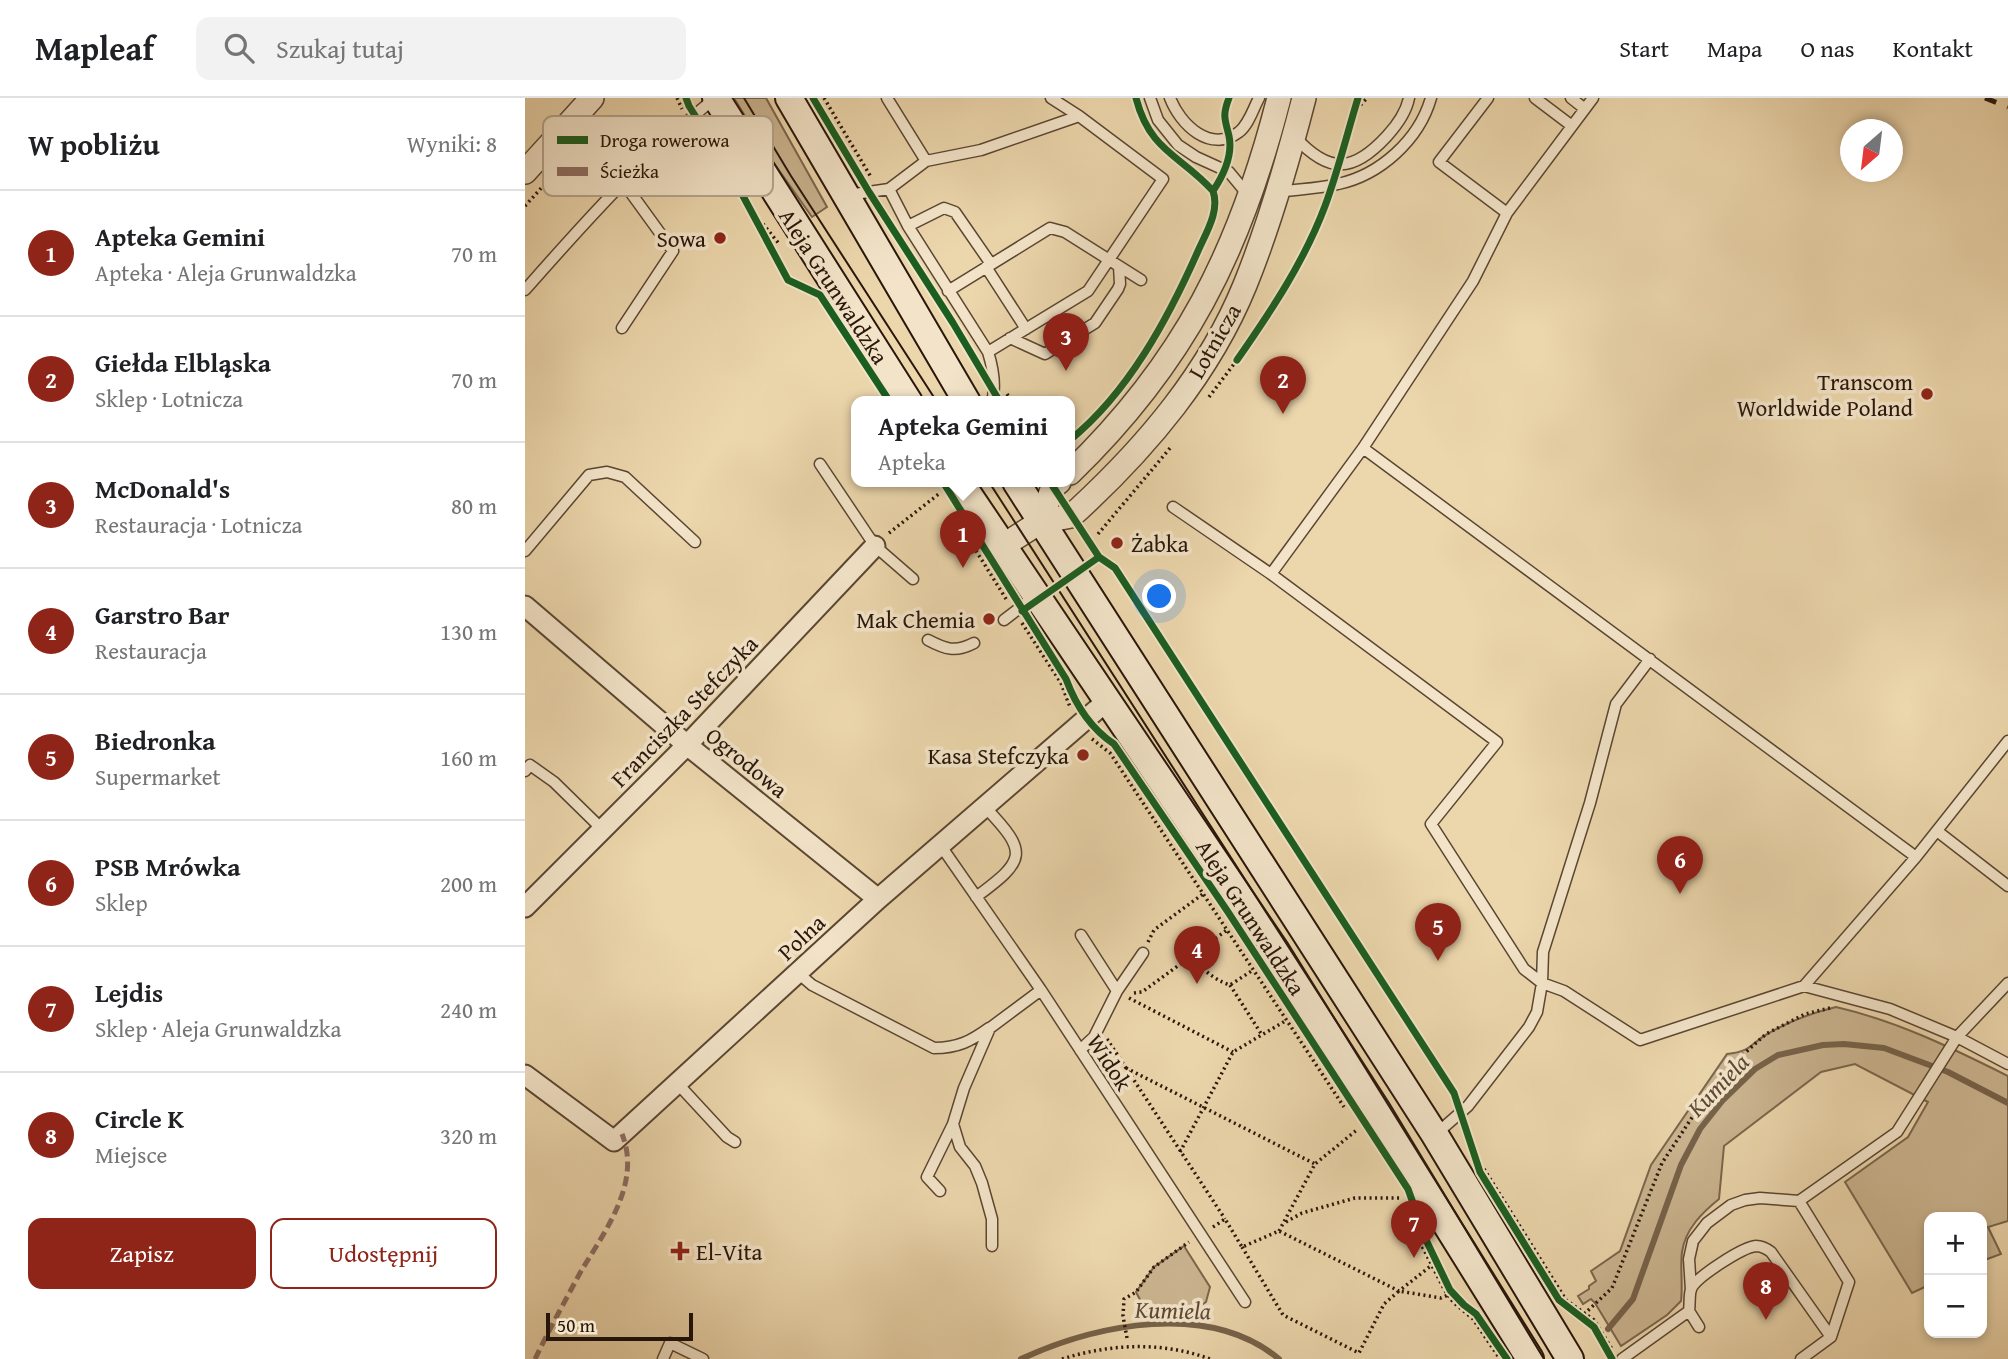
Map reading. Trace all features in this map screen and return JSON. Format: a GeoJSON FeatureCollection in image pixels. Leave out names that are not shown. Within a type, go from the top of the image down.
{"type":"FeatureCollection","features":[{"type":"Feature","properties":{"kind":"main road","name":"Aleja Grunwaldzka"},"geometry":{"type":"LineString","coordinates":[[716,98],[727,116]]}},
{"type":"Feature","properties":{"kind":"main road"},"geometry":{"type":"LineString","coordinates":[[789,98],[963,396]]}},
{"type":"Feature","properties":{"kind":"main road","name":"Aleja Grunwaldzka"},"geometry":{"type":"LineString","coordinates":[[773,188],[905,396]]}},
{"type":"Feature","properties":{"kind":"main road","name":"Aleja Grunwaldzka"},"geometry":{"type":"LineString","coordinates":[[947,487],[1002,547],[1024,605],[1108,700],[1276,951],[1530,1359]]}},
{"type":"Feature","properties":{"kind":"main road","name":"Aleja Grunwaldzka"},"geometry":{"type":"LineString","coordinates":[[1019,487],[1435,1135],[1564,1348]]}},
{"type":"Feature","properties":{"kind":"street","name":"Lotnicza"},"geometry":{"type":"LineString","coordinates":[[1075,468],[1139,399],[1180,342],[1224,263],[1250,197],[1279,98]]}},
{"type":"Feature","properties":{"kind":"street","name":"Lotnicza"},"geometry":{"type":"LineString","coordinates":[[1002,547],[1040,522],[1072,516],[1138,452],[1187,388],[1217,341],[1245,286],[1277,192],[1304,98]]}},
{"type":"Feature","properties":{"kind":"street"},"geometry":{"type":"LineString","coordinates":[[525,172],[543,150]]}},
{"type":"Feature","properties":{"kind":"street"},"geometry":{"type":"LineString","coordinates":[[1040,522],[1053,487]]}},
{"type":"Feature","properties":{"kind":"street","name":"Franciszka Stefczyka"},"geometry":{"type":"LineString","coordinates":[[525,906],[687,745],[875,546]]}},
{"type":"Feature","properties":{"kind":"street","name":"Ogrodowa"},"geometry":{"type":"LineString","coordinates":[[525,606],[687,745],[878,899]]}},
{"type":"Feature","properties":{"kind":"street","name":"Polna"},"geometry":{"type":"LineString","coordinates":[[525,1075],[614,1141],[878,899],[1108,700]]}},
{"type":"Feature","properties":{"kind":"lane"},"geometry":{"type":"LineString","coordinates":[[694,116],[716,98]]}},
{"type":"Feature","properties":{"kind":"lane"},"geometry":{"type":"LineString","coordinates":[[887,98],[926,161]]}},
{"type":"Feature","properties":{"kind":"lane"},"geometry":{"type":"LineString","coordinates":[[988,352],[1089,290],[1163,179],[1051,98]]}},
{"type":"Feature","properties":{"kind":"lane"},"geometry":{"type":"LineString","coordinates":[[1150,98],[1158,120],[1178,145],[1196,157],[1229,172],[1250,197]]}},
{"type":"Feature","properties":{"kind":"lane"},"geometry":{"type":"LineString","coordinates":[[1170,98],[1175,113],[1187,127],[1200,136],[1216,138],[1229,137],[1239,132],[1247,123],[1259,98]]}},
{"type":"Feature","properties":{"kind":"lane"},"geometry":{"type":"LineString","coordinates":[[1294,136],[1310,153],[1329,163],[1352,164],[1372,153],[1396,126],[1409,98]]}},
{"type":"Feature","properties":{"kind":"lane"},"geometry":{"type":"LineString","coordinates":[[1277,192],[1338,184],[1377,168],[1416,131],[1430,98]]}},
{"type":"Feature","properties":{"kind":"lane"},"geometry":{"type":"LineString","coordinates":[[1488,98],[1439,162],[1507,213]]}},
{"type":"Feature","properties":{"kind":"lane"},"geometry":{"type":"LineString","coordinates":[[1535,98],[1572,126]]}},
{"type":"Feature","properties":{"kind":"lane"},"geometry":{"type":"LineString","coordinates":[[1571,98],[1585,109]]}},
{"type":"Feature","properties":{"kind":"lane"},"geometry":{"type":"LineString","coordinates":[[1271,574],[1363,448],[1473,281],[1507,213],[1593,98]]}},
{"type":"Feature","properties":{"kind":"lane"},"geometry":{"type":"LineString","coordinates":[[845,195],[890,189],[926,161],[981,150],[1079,116]]}},
{"type":"Feature","properties":{"kind":"lane"},"geometry":{"type":"LineString","coordinates":[[890,189],[908,226],[988,352],[993,372],[993,396]]}},
{"type":"Feature","properties":{"kind":"lane"},"geometry":{"type":"LineString","coordinates":[[525,290],[581,225],[611,196]]}},
{"type":"Feature","properties":{"kind":"lane"},"geometry":{"type":"LineString","coordinates":[[622,328],[673,251],[634,196]]}},
{"type":"Feature","properties":{"kind":"lane"},"geometry":{"type":"LineString","coordinates":[[908,226],[944,208],[955,212],[1026,329]]}},
{"type":"Feature","properties":{"kind":"lane"},"geometry":{"type":"LineString","coordinates":[[948,291],[1050,228],[1065,232],[1141,280]]}},
{"type":"Feature","properties":{"kind":"lane"},"geometry":{"type":"LineString","coordinates":[[1010,338],[1045,354],[1090,327],[1118,289],[1119,266]]}},
{"type":"Feature","properties":{"kind":"lane"},"geometry":{"type":"LineString","coordinates":[[1363,448],[1916,857]]}},
{"type":"Feature","properties":{"kind":"lane"},"geometry":{"type":"LineString","coordinates":[[820,464],[875,546],[913,579]]}},
{"type":"Feature","properties":{"kind":"lane"},"geometry":{"type":"LineString","coordinates":[[525,551],[589,475],[607,472],[625,477],[695,542]]}},
{"type":"Feature","properties":{"kind":"lane"},"geometry":{"type":"LineString","coordinates":[[1173,507],[1271,574],[1497,742],[1431,824],[1524,969],[1542,983],[1564,991],[1640,1040],[1804,986],[1916,857],[2008,741]]}},
{"type":"Feature","properties":{"kind":"lane"},"geometry":{"type":"LineString","coordinates":[[1004,620],[1024,605]]}},
{"type":"Feature","properties":{"kind":"lane"},"geometry":{"type":"LineString","coordinates":[[927,640],[947,650],[961,650],[974,643]]}},
{"type":"Feature","properties":{"kind":"lane"},"geometry":{"type":"LineString","coordinates":[[1435,1135],[1468,1106],[1529,1027],[1537,1012],[1543,953],[1590,803],[1616,704],[1650,659]]}},
{"type":"Feature","properties":{"kind":"lane"},"geometry":{"type":"LineString","coordinates":[[525,771],[530,765],[554,782],[604,830]]}},
{"type":"Feature","properties":{"kind":"lane"},"geometry":{"type":"LineString","coordinates":[[976,897],[1007,874],[1016,858],[1016,849],[1006,830],[985,807]]}},
{"type":"Feature","properties":{"kind":"lane"},"geometry":{"type":"LineString","coordinates":[[1937,831],[2008,886]]}},
{"type":"Feature","properties":{"kind":"lane","name":"Widok"},"geometry":{"type":"LineString","coordinates":[[941,846],[1041,990],[1245,1302]]}},
{"type":"Feature","properties":{"kind":"lane"},"geometry":{"type":"LineString","coordinates":[[1081,935],[1117,991]]}},
{"type":"Feature","properties":{"kind":"lane"},"geometry":{"type":"LineString","coordinates":[[1080,1050],[1094,1037],[1117,991],[1143,953]]}},
{"type":"Feature","properties":{"kind":"lane"},"geometry":{"type":"LineString","coordinates":[[798,973],[812,985],[935,1048],[963,1045],[1041,990]]}},
{"type":"Feature","properties":{"kind":"lane"},"geometry":{"type":"LineString","coordinates":[[1699,1327],[1689,1311],[1689,1259],[1693,1241],[1707,1223],[1731,1205],[1745,1200],[1760,1198],[1798,1201],[1896,1132],[1928,1085],[1949,1046],[2008,983]]}},
{"type":"Feature","properties":{"kind":"lane"},"geometry":{"type":"LineString","coordinates":[[1804,986],[1890,1009],[1957,1037],[2008,1064]]}},
{"type":"Feature","properties":{"kind":"lane"},"geometry":{"type":"LineString","coordinates":[[940,1191],[927,1177],[953,1124],[964,1088],[990,1027]]}},
{"type":"Feature","properties":{"kind":"lane"},"geometry":{"type":"LineString","coordinates":[[677,1083],[727,1138],[735,1142]]}},
{"type":"Feature","properties":{"kind":"lane"},"geometry":{"type":"LineString","coordinates":[[953,1124],[960,1147],[975,1166],[982,1183],[992,1219],[992,1246]]}},
{"type":"Feature","properties":{"kind":"lane"},"geometry":{"type":"LineString","coordinates":[[1798,1201],[1849,1282],[1831,1337],[1801,1359]]}},
{"type":"Feature","properties":{"kind":"lane"},"geometry":{"type":"LineString","coordinates":[[1691,1290],[1708,1272],[1746,1249],[1764,1247],[1771,1252],[1831,1337]]}},
{"type":"Feature","properties":{"kind":"lane"},"geometry":{"type":"LineString","coordinates":[[1622,1359],[1689,1311]]}},
{"type":"Feature","properties":{"kind":"lane"},"geometry":{"type":"LineString","coordinates":[[663,1359],[670,1343],[703,1359]]}},
{"type":"Feature","properties":{"kind":"path"},"geometry":{"type":"LineString","coordinates":[[677,98],[690,116]]}},
{"type":"Feature","properties":{"kind":"path"},"geometry":{"type":"LineString","coordinates":[[686,98],[691,116]]}},
{"type":"Feature","properties":{"kind":"path"},"geometry":{"type":"LineString","coordinates":[[813,98],[820,110]]}},
{"type":"Feature","properties":{"kind":"path"},"geometry":{"type":"LineString","coordinates":[[1353,113],[1367,98]]}},
{"type":"Feature","properties":{"kind":"path"},"geometry":{"type":"LineString","coordinates":[[743,196],[767,243]]}},
{"type":"Feature","properties":{"kind":"path"},"geometry":{"type":"LineString","coordinates":[[746,202],[784,250]]}},
{"type":"Feature","properties":{"kind":"path"},"geometry":{"type":"LineString","coordinates":[[875,546],[947,487]]}},
{"type":"Feature","properties":{"kind":"path"},"geometry":{"type":"LineString","coordinates":[[973,538],[1024,605],[1066,679],[1091,738],[1110,754],[1344,1107]]}},
{"type":"Feature","properties":{"kind":"path"},"geometry":{"type":"LineString","coordinates":[[1083,720],[1105,738]]}},
{"type":"Feature","properties":{"kind":"path"},"geometry":{"type":"LineString","coordinates":[[1114,744],[1152,800]]}},
{"type":"Feature","properties":{"kind":"path"},"geometry":{"type":"LineString","coordinates":[[1143,953],[1154,930],[1203,894]]}},
{"type":"Feature","properties":{"kind":"path"},"geometry":{"type":"LineString","coordinates":[[1227,930],[1142,992],[1125,996],[1233,1052]]}},
{"type":"Feature","properties":{"kind":"path"},"geometry":{"type":"LineString","coordinates":[[1192,956],[1203,970],[1230,985],[1262,1035]]}},
{"type":"Feature","properties":{"kind":"path"},"geometry":{"type":"LineString","coordinates":[[1230,985],[1253,970]]}},
{"type":"Feature","properties":{"kind":"path"},"geometry":{"type":"LineString","coordinates":[[1564,1348],[1582,1316],[1612,1288],[1662,1163],[1691,1119],[1737,1060],[1766,1034],[1805,1014],[1836,1007]]}},
{"type":"Feature","properties":{"kind":"path"},"geometry":{"type":"LineString","coordinates":[[1180,1152],[1233,1052],[1287,1020]]}},
{"type":"Feature","properties":{"kind":"path"},"geometry":{"type":"LineString","coordinates":[[1105,1035],[1283,1315],[1359,1353],[1384,1304],[1432,1265]]}},
{"type":"Feature","properties":{"kind":"path"},"geometry":{"type":"LineString","coordinates":[[1125,1068],[1315,1164]]}},
{"type":"Feature","properties":{"kind":"path"},"geometry":{"type":"LineString","coordinates":[[1333,1074],[1355,1108]]}},
{"type":"Feature","properties":{"kind":"path"},"geometry":{"type":"LineString","coordinates":[[1242,1247],[1279,1231],[1315,1164],[1359,1129],[1351,1118]]}},
{"type":"Feature","properties":{"kind":"path"},"geometry":{"type":"LineString","coordinates":[[1478,1164],[1480,1172],[1559,1300],[1594,1327],[1612,1359]]}},
{"type":"Feature","properties":{"kind":"path"},"geometry":{"type":"LineString","coordinates":[[1408,1189],[1427,1242],[1450,1290],[1476,1314],[1507,1359]]}},
{"type":"Feature","properties":{"kind":"path"},"geometry":{"type":"LineString","coordinates":[[1284,1223],[1302,1213],[1355,1198],[1402,1198],[1447,1295],[1473,1319],[1500,1359]]}},
{"type":"Feature","properties":{"kind":"path"},"geometry":{"type":"LineString","coordinates":[[1127,1338],[1123,1316],[1124,1299],[1136,1292],[1154,1267],[1224,1219]]}},
{"type":"Feature","properties":{"kind":"path"},"geometry":{"type":"LineString","coordinates":[[1279,1231],[1399,1290],[1441,1297],[1447,1295]]}},
{"type":"Feature","properties":{"kind":"path"},"geometry":{"type":"LineString","coordinates":[[1582,1316],[1594,1320],[1611,1346]]}},
{"type":"Feature","properties":{"kind":"path"},"geometry":{"type":"LineString","coordinates":[[1062,1359],[1093,1350],[1137,1346],[1177,1350],[1210,1359]]}},
{"type":"Feature","properties":{"kind":"shaded area"},"geometry":{"type":"Polygon","coordinates":[[[734,98],[766,98],[827,207],[812,217],[773,162],[773,116],[745,116],[734,98]]]}},
{"type":"Feature","properties":{"kind":"shaded area"},"geometry":{"type":"Polygon","coordinates":[[[1836,1007],[1859,1013],[1945,1046],[2008,1076],[2008,1221],[1988,1227],[2001,1254],[1987,1259],[1987,1212],[1924,1212],[1924,1287],[1912,1293],[1845,1182],[1908,1137],[1928,1102],[1855,1064],[1821,1072],[1724,1146],[1719,1199],[1696,1222],[1684,1244],[1681,1258],[1681,1301],[1667,1315],[1621,1346],[1595,1303],[1591,1299],[1583,1304],[1578,1296],[1596,1281],[1591,1271],[1620,1251],[1651,1165],[1727,1054],[1746,1049],[1769,1033],[1810,1014],[1836,1007]]]}},
{"type":"Feature","properties":{"kind":"shaded area"},"geometry":{"type":"Polygon","coordinates":[[[1184,1246],[1210,1287],[1206,1302],[1184,1317],[1148,1315],[1136,1292],[1154,1267],[1184,1246]]]}},
{"type":"Feature","properties":{"kind":"waterway","name":"Kumiela"},"geometry":{"type":"LineString","coordinates":[[1608,1329],[1633,1299],[1681,1165],[1700,1129],[1723,1100],[1755,1069],[1778,1055],[1823,1045],[1884,1048],[1948,1072],[2008,1103]]}},
{"type":"Feature","properties":{"kind":"waterway","name":"Kumiela"},"geometry":{"type":"LineString","coordinates":[[1021,1359],[1084,1336],[1152,1324],[1187,1324],[1220,1330],[1251,1341],[1279,1359]]}},
{"type":"Feature","properties":{"kind":"tram line"},"geometry":{"type":"LineString","coordinates":[[744,98],[755,116]]}},
{"type":"Feature","properties":{"kind":"tram line"},"geometry":{"type":"LineString","coordinates":[[773,146],[933,396]]}},
{"type":"Feature","properties":{"kind":"tram line"},"geometry":{"type":"LineString","coordinates":[[992,487],[1389,1103],[1544,1359]]}},
{"type":"Feature","properties":{"kind":"railway"},"geometry":{"type":"LineString","coordinates":[[1985,98],[2008,107]]}},
{"type":"Feature","properties":{"kind":"marked path"},"geometry":{"type":"LineString","coordinates":[[535,1359],[609,1224],[624,1189],[627,1153],[622,1134]]}},
{"type":"Feature","properties":{"kind":"cycle path"},"geometry":{"type":"LineString","coordinates":[[686,98],[695,116]]}},
{"type":"Feature","properties":{"kind":"cycle path"},"geometry":{"type":"LineString","coordinates":[[813,98],[996,396]]}},
{"type":"Feature","properties":{"kind":"cycle path"},"geometry":{"type":"LineString","coordinates":[[1136,98],[1142,116],[1158,142],[1213,191]]}},
{"type":"Feature","properties":{"kind":"cycle path"},"geometry":{"type":"LineString","coordinates":[[1075,435],[1110,400],[1145,353],[1186,277],[1211,222],[1215,206],[1213,191],[1224,172],[1228,158],[1230,143],[1225,113],[1229,98]]}},
{"type":"Feature","properties":{"kind":"cycle path"},"geometry":{"type":"LineString","coordinates":[[1237,360],[1286,286],[1317,227],[1358,98]]}},
{"type":"Feature","properties":{"kind":"cycle path"},"geometry":{"type":"LineString","coordinates":[[743,196],[788,280],[820,295],[886,396]]}},
{"type":"Feature","properties":{"kind":"cycle path"},"geometry":{"type":"LineString","coordinates":[[946,487],[1066,679],[1085,716],[1114,744],[1228,912],[1408,1189],[1427,1242],[1450,1290],[1476,1314],[1507,1359]]}},
{"type":"Feature","properties":{"kind":"cycle path"},"geometry":{"type":"LineString","coordinates":[[1053,487],[1099,557],[1115,568],[1454,1093],[1480,1172],[1559,1300],[1594,1327],[1612,1359]]}},
{"type":"Feature","properties":{"kind":"cycle path"},"geometry":{"type":"LineString","coordinates":[[1022,611],[1099,557]]}},
{"type":"Feature","properties":{"kind":"place","name":"Sowa"},"geometry":{"type":"Point","coordinates":[720,238]}},
{"type":"Feature","properties":{"kind":"place","name":"McDonald's"},"geometry":{"type":"Point","coordinates":[1066,371]}},
{"type":"Feature","properties":{"kind":"place","name":"Transcom Worldwide Poland"},"geometry":{"type":"Point","coordinates":[1927,394]}},
{"type":"Feature","properties":{"kind":"place","name":"Giełda Elbląska"},"geometry":{"type":"Point","coordinates":[1283,414]}},
{"type":"Feature","properties":{"kind":"place","name":"Żabka"},"geometry":{"type":"Point","coordinates":[1117,543]}},
{"type":"Feature","properties":{"kind":"place","name":"Apteka Gemini"},"geometry":{"type":"Point","coordinates":[963,568]}},
{"type":"Feature","properties":{"kind":"place","name":"Mak Chemia"},"geometry":{"type":"Point","coordinates":[989,619]}},
{"type":"Feature","properties":{"kind":"place","name":"Kasa Stefczyka"},"geometry":{"type":"Point","coordinates":[1083,755]}},
{"type":"Feature","properties":{"kind":"place","name":"PSB Mrówka"},"geometry":{"type":"Point","coordinates":[1680,894]}},
{"type":"Feature","properties":{"kind":"place","name":"Biedronka"},"geometry":{"type":"Point","coordinates":[1438,961]}},
{"type":"Feature","properties":{"kind":"place","name":"Garstro Bar"},"geometry":{"type":"Point","coordinates":[1197,984]}},
{"type":"Feature","properties":{"kind":"place","name":"El-Vita"},"geometry":{"type":"Point","coordinates":[680,1251]}},
{"type":"Feature","properties":{"kind":"place","name":"Lejdis"},"geometry":{"type":"Point","coordinates":[1414,1258]}},
{"type":"Feature","properties":{"kind":"place","name":"Circle K"},"geometry":{"type":"Point","coordinates":[1766,1320]}}]}
